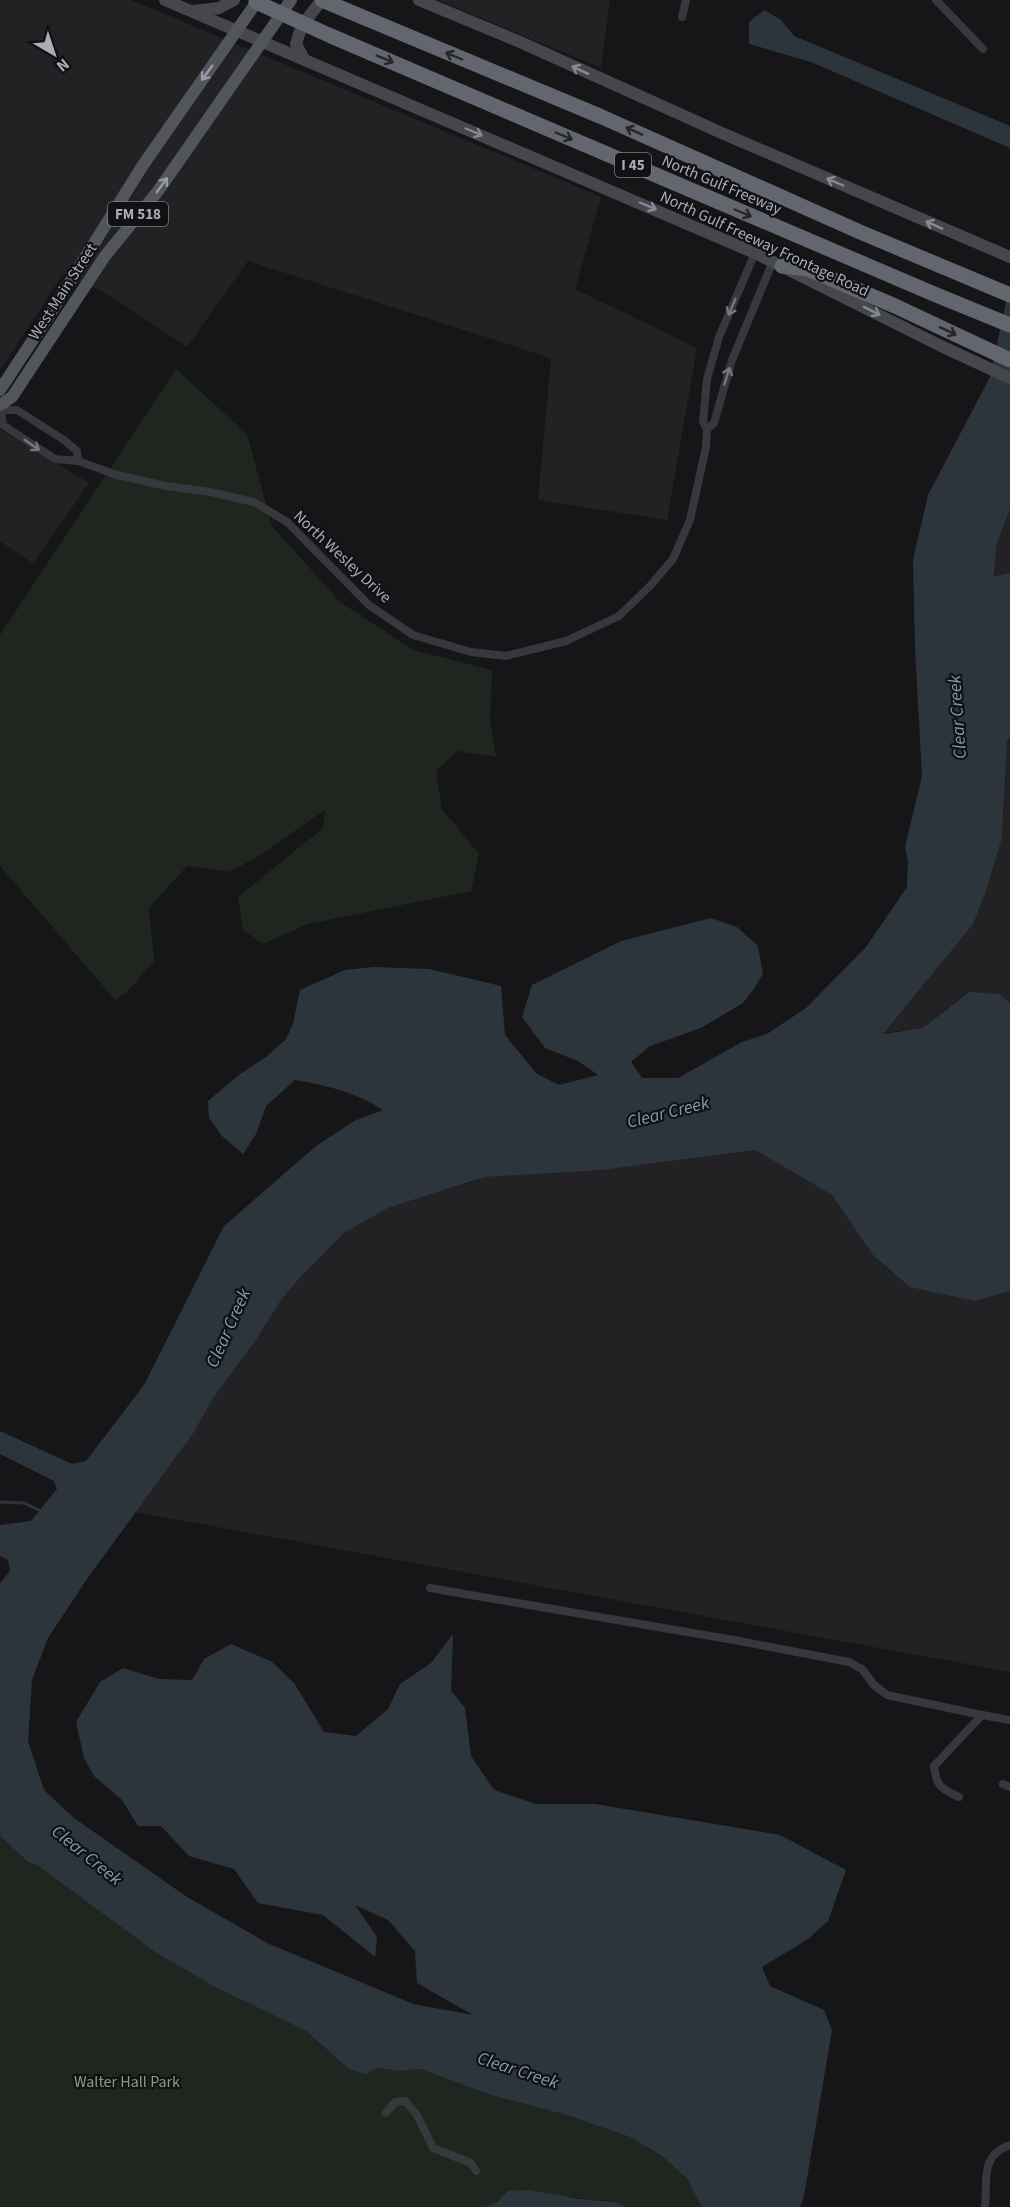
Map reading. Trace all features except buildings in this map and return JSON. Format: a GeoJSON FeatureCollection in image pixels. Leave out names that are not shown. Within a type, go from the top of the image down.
{"type":"FeatureCollection","features":[{"type":"Feature","properties":{"kind":"highway","name":"North Gulf Freeway"},"geometry":{"type":"LineString","coordinates":[[322,0],[602,117],[1010,295]]}},
{"type":"Feature","properties":{"kind":"highway","name":"North Gulf Freeway"},"geometry":{"type":"LineString","coordinates":[[255,1],[331,36],[1010,325]]}},
{"type":"Feature","properties":{"kind":"highway"},"geometry":{"type":"LineString","coordinates":[[777,264],[808,269],[895,306],[1010,360]]}},
{"type":"Feature","properties":{"kind":"highway"},"geometry":{"type":"LineString","coordinates":[[965,277],[1010,282]]}},
{"type":"Feature","properties":{"kind":"main road","name":"North Gulf Freeway Frontage Road"},"geometry":{"type":"LineString","coordinates":[[165,0],[755,253],[1010,378]]}},
{"type":"Feature","properties":{"kind":"main road"},"geometry":{"type":"LineString","coordinates":[[192,12],[219,8],[234,0]]}},
{"type":"Feature","properties":{"kind":"main road","name":"FM 518"},"geometry":{"type":"LineString","coordinates":[[263,42],[291,0]]}},
{"type":"Feature","properties":{"kind":"main road"},"geometry":{"type":"LineString","coordinates":[[304,59],[296,44],[302,26],[322,0]]}},
{"type":"Feature","properties":{"kind":"main road"},"geometry":{"type":"LineString","coordinates":[[419,0],[1010,257]]}},
{"type":"Feature","properties":{"kind":"main road","name":"FM 518"},"geometry":{"type":"LineString","coordinates":[[237,30],[255,1]]}},
{"type":"Feature","properties":{"kind":"main road","name":"West Main Street"},"geometry":{"type":"LineString","coordinates":[[0,390],[143,165],[237,30]]}},
{"type":"Feature","properties":{"kind":"main road","name":"West Main Street"},"geometry":{"type":"LineString","coordinates":[[0,409],[12,397],[105,256],[158,190],[263,42]]}},
{"type":"Feature","properties":{"kind":"street"},"geometry":{"type":"LineString","coordinates":[[682,17],[686,0]]}},
{"type":"Feature","properties":{"kind":"street"},"geometry":{"type":"LineString","coordinates":[[936,0],[983,49]]}},
{"type":"Feature","properties":{"kind":"street","name":"North Wesley Drive"},"geometry":{"type":"LineString","coordinates":[[0,409],[3,425],[55,459],[66,462],[78,461],[117,475],[166,486],[210,492],[254,502],[286,522],[324,557],[369,605],[413,634],[471,652],[506,656],[566,641],[619,616],[650,586],[673,559],[690,520],[706,447],[707,429],[703,422],[707,379],[719,337],[755,253]]}},
{"type":"Feature","properties":{"kind":"street","name":"North Wesley Drive"},"geometry":{"type":"LineString","coordinates":[[707,429],[714,423],[732,360],[777,264]]}},
{"type":"Feature","properties":{"kind":"street"},"geometry":{"type":"LineString","coordinates":[[0,409],[17,410],[64,440],[77,451],[78,461]]}},
{"type":"Feature","properties":{"kind":"street"},"geometry":{"type":"LineString","coordinates":[[430,1588],[849,1662],[862,1669],[874,1685],[887,1695],[1010,1720]]}},
{"type":"Feature","properties":{"kind":"street"},"geometry":{"type":"LineString","coordinates":[[959,1797],[942,1790],[936,1778],[934,1766],[981,1715]]}},
{"type":"Feature","properties":{"kind":"street"},"geometry":{"type":"LineString","coordinates":[[386,2113],[395,2102],[405,2101],[417,2115],[433,2148],[471,2163],[476,2171]]}},
{"type":"Feature","properties":{"kind":"street"},"geometry":{"type":"LineString","coordinates":[[985,2207],[988,2164],[996,2152],[1010,2145]]}},
{"type":"Feature","properties":{"kind":"shaded area"},"geometry":{"type":"Polygon","coordinates":[[[0,0],[131,0],[601,197],[575,289],[697,348],[667,520],[538,500],[551,358],[248,261],[187,347],[102,291],[63,274],[0,371],[0,0]]]}},
{"type":"Feature","properties":{"kind":"shaded area"},"geometry":{"type":"Polygon","coordinates":[[[438,0],[610,0],[601,68],[438,0]]]}},
{"type":"Feature","properties":{"kind":"shaded area"},"geometry":{"type":"Polygon","coordinates":[[[0,429],[89,483],[33,563],[0,541],[0,429]]]}},
{"type":"Feature","properties":{"kind":"shaded area"},"geometry":{"type":"Polygon","coordinates":[[[1010,509],[1010,573],[994,576],[995,547],[1010,509]]]}},
{"type":"Feature","properties":{"kind":"shaded area"},"geometry":{"type":"Polygon","coordinates":[[[1010,739],[1010,1003],[1000,994],[971,993],[964,995],[923,1028],[883,1033],[973,923],[986,891],[1002,838],[1007,741],[1010,739]]]}},
{"type":"Feature","properties":{"kind":"shaded area"},"geometry":{"type":"Polygon","coordinates":[[[755,1150],[832,1195],[873,1255],[975,1301],[1010,1291],[1010,1672],[135,1512],[183,1448],[214,1397],[256,1340],[281,1300],[309,1266],[344,1233],[388,1208],[486,1177],[602,1170],[755,1150]]]}},
{"type":"Feature","properties":{"kind":"green space"},"geometry":{"type":"Polygon","coordinates":[[[176,369],[247,434],[272,526],[340,602],[413,650],[492,670],[490,721],[496,757],[457,751],[436,771],[442,809],[479,854],[471,891],[308,924],[263,944],[243,930],[238,897],[323,828],[325,810],[263,853],[230,872],[187,866],[149,908],[154,961],[128,991],[115,1000],[0,866],[0,635],[176,369]]]}},
{"type":"Feature","properties":{"kind":"green space","name":"Walter Hall Park"},"geometry":{"type":"Polygon","coordinates":[[[0,1836],[28,1862],[37,1865],[155,1952],[213,1986],[306,2031],[349,2069],[377,2068],[399,2071],[420,2069],[491,2095],[570,2116],[630,2137],[662,2156],[687,2179],[702,2207],[626,2207],[616,2202],[508,2191],[496,2203],[483,2207],[0,2207],[0,1836]]]}},
{"type":"Feature","properties":{"kind":"water"},"geometry":{"type":"Polygon","coordinates":[[[764,10],[781,20],[794,36],[1010,126],[1010,148],[811,62],[749,44],[749,22],[764,10]]]}},
{"type":"Feature","properties":{"kind":"water","name":"Clear Creek"},"geometry":{"type":"Polygon","coordinates":[[[1010,283],[1010,509],[996,546],[994,576],[1010,573],[1010,738],[1007,741],[1002,838],[973,924],[883,1034],[923,1028],[969,992],[1000,994],[1010,1003],[1010,1291],[975,1301],[910,1287],[873,1255],[832,1195],[755,1150],[602,1170],[486,1177],[388,1208],[344,1233],[302,1275],[281,1300],[256,1340],[214,1397],[192,1435],[87,1579],[48,1638],[32,1680],[28,1741],[44,1790],[74,1818],[187,1897],[269,1944],[413,2004],[473,2015],[417,1983],[415,1951],[388,1920],[355,1905],[377,1937],[375,1957],[323,1915],[258,1903],[234,1869],[189,1856],[161,1826],[138,1826],[122,1800],[94,1776],[84,1758],[76,1722],[100,1682],[123,1668],[159,1679],[192,1680],[204,1659],[231,1644],[272,1662],[294,1683],[324,1732],[356,1736],[388,1709],[400,1684],[431,1663],[453,1634],[451,1691],[465,1708],[471,1756],[494,1790],[536,1804],[595,1804],[780,1835],[846,1870],[828,1921],[808,1939],[762,1967],[770,1986],[824,2010],[832,2030],[804,2196],[800,2207],[702,2207],[687,2179],[662,2156],[630,2137],[570,2116],[491,2095],[420,2069],[399,2071],[377,2068],[366,2074],[349,2069],[306,2031],[213,1986],[155,1952],[37,1865],[28,1862],[0,1836],[0,1583],[10,1571],[8,1560],[0,1556],[0,1525],[31,1521],[57,1489],[54,1481],[0,1454],[0,1431],[72,1464],[86,1461],[144,1385],[224,1226],[316,1146],[354,1121],[383,1110],[362,1098],[341,1090],[295,1080],[266,1106],[256,1134],[243,1154],[222,1136],[209,1118],[208,1101],[286,1039],[293,1024],[300,990],[345,970],[374,967],[429,969],[501,986],[505,1035],[537,1074],[559,1085],[598,1075],[578,1061],[545,1048],[522,1017],[532,985],[621,941],[711,918],[737,927],[758,946],[763,974],[743,1003],[701,1028],[650,1046],[631,1062],[642,1078],[678,1078],[742,1042],[767,1034],[806,1008],[866,947],[907,887],[908,861],[905,847],[922,776],[913,560],[928,495],[990,377],[1010,283]]]}},
{"type":"Feature","properties":{"kind":"water"},"geometry":{"type":"Polygon","coordinates":[[[528,2190],[580,2199],[616,2202],[626,2207],[483,2207],[496,2203],[508,2191],[528,2190]]]}},
{"type":"Feature","properties":{"kind":"waterway"},"geometry":{"type":"LineString","coordinates":[[0,1502],[24,1503],[41,1511]]}}]}
